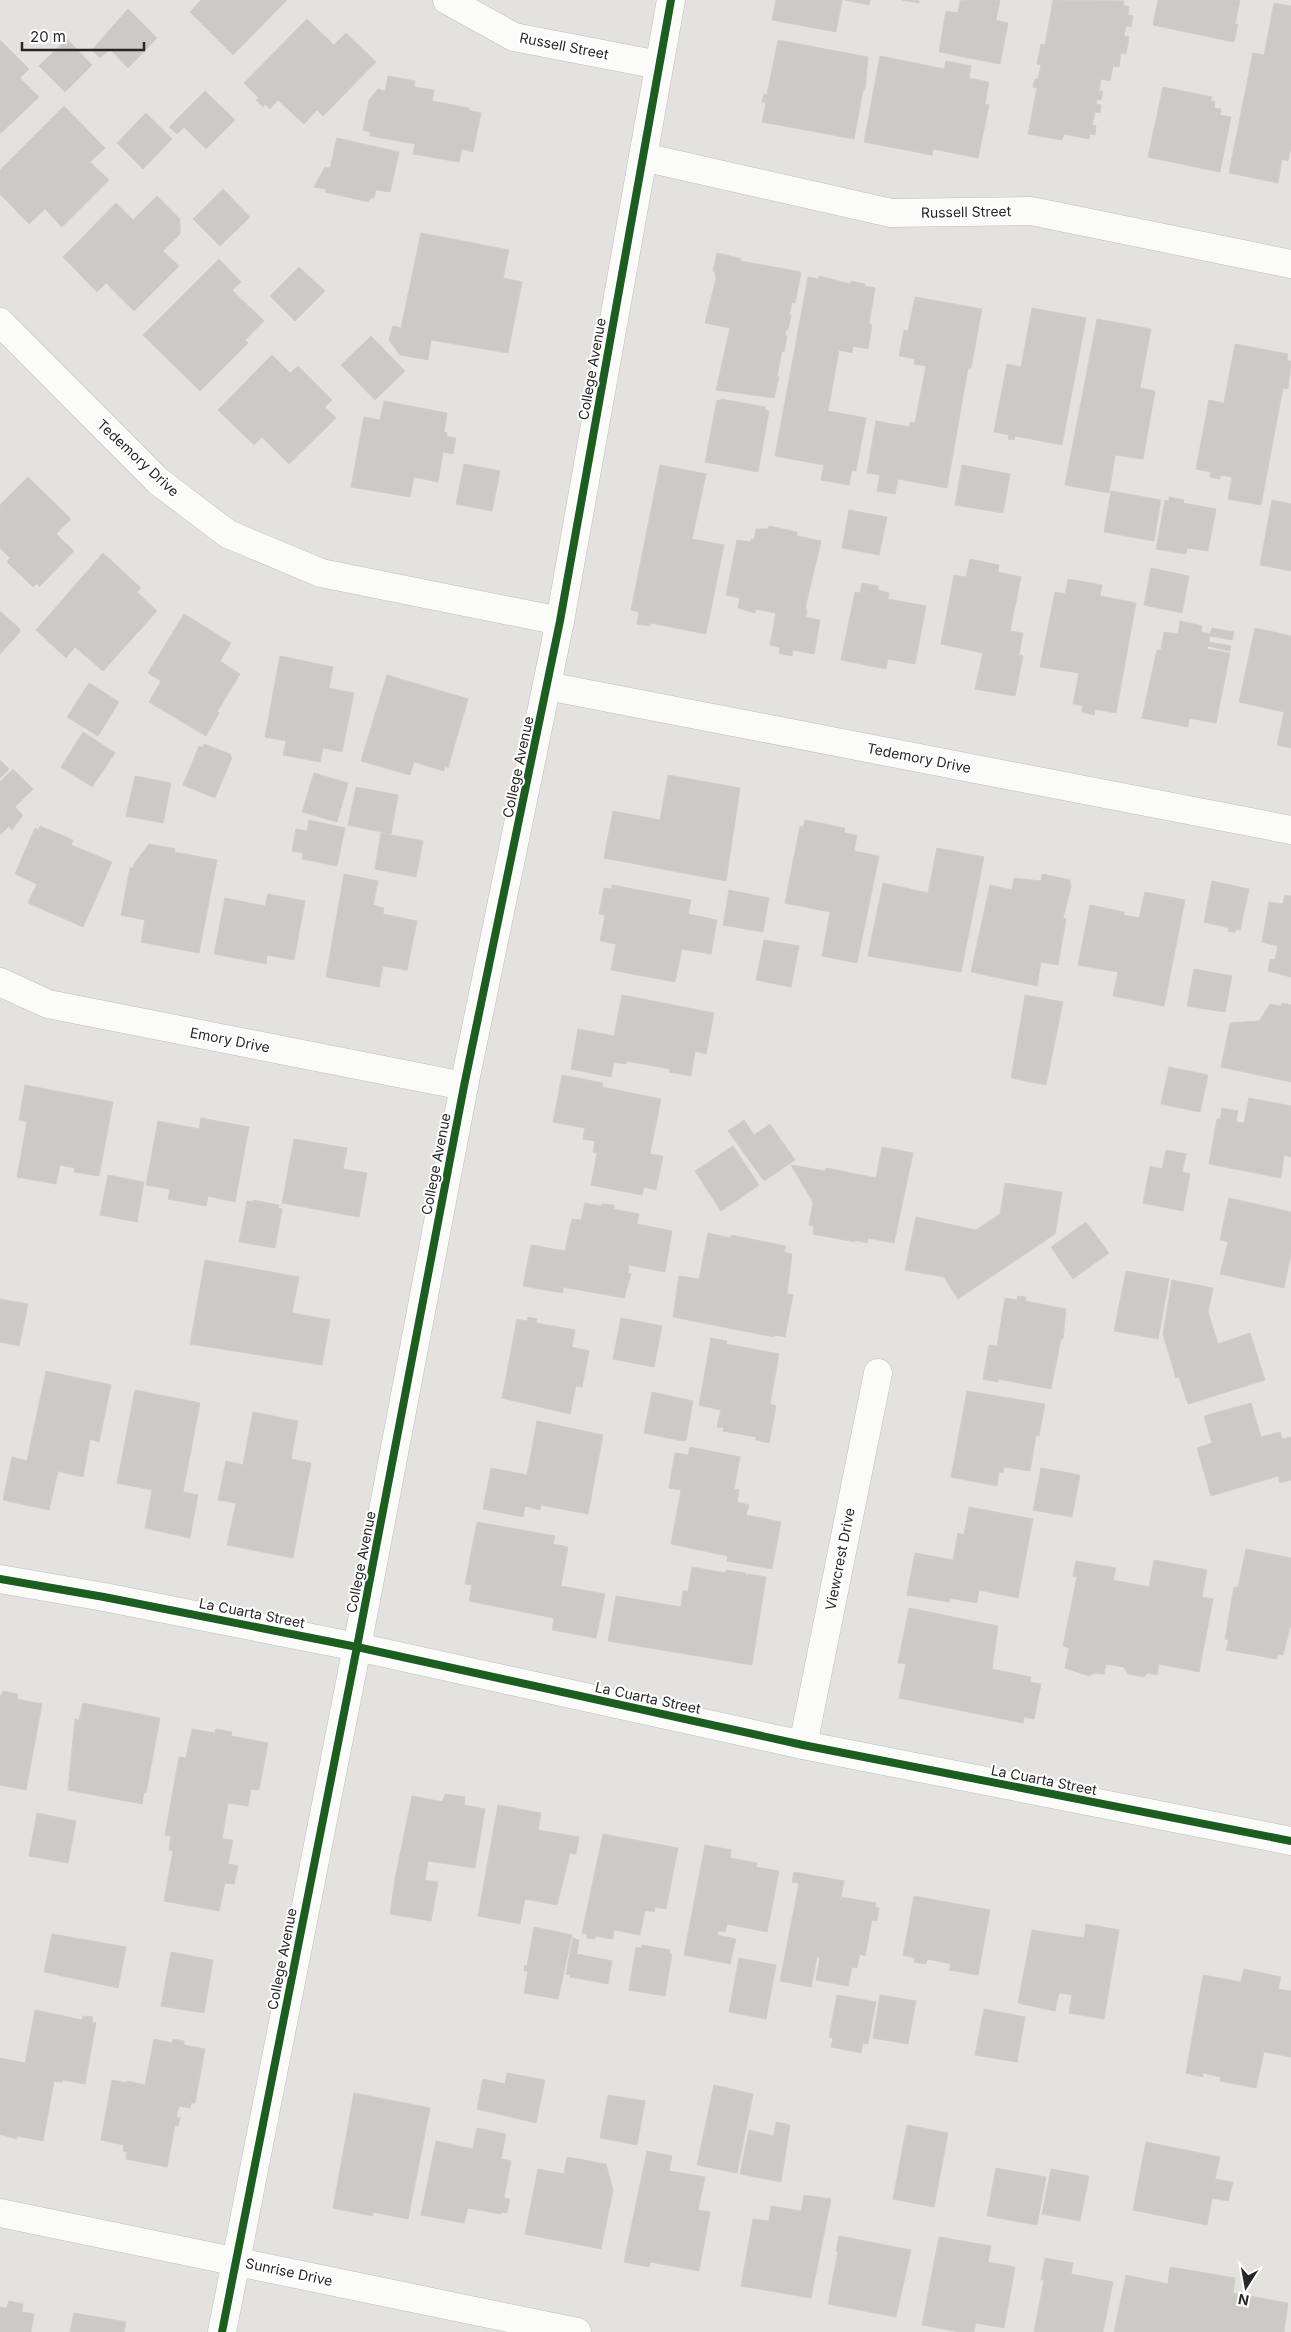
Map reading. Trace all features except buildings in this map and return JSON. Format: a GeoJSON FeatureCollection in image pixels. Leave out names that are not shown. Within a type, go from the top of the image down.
{"type":"FeatureCollection","features":[{"type":"Feature","properties":{"kind":"street","name":"Russell Street"},"geometry":{"type":"LineString","coordinates":[[447,0],[514,36],[659,65]]}},
{"type":"Feature","properties":{"kind":"street","name":"College Avenue"},"geometry":{"type":"LineString","coordinates":[[222,2332],[357,1647],[464,1086],[560,621],[672,0]]}},
{"type":"Feature","properties":{"kind":"street","name":"Russell Street"},"geometry":{"type":"LineString","coordinates":[[642,158],[891,214],[1031,212],[1291,264]]}},
{"type":"Feature","properties":{"kind":"street","name":"Tedemory Drive"},"geometry":{"type":"LineString","coordinates":[[0,322],[158,481],[228,534],[321,573],[560,621]]}},
{"type":"Feature","properties":{"kind":"street","name":"Tedemory Drive"},"geometry":{"type":"LineString","coordinates":[[547,686],[1291,830]]}},
{"type":"Feature","properties":{"kind":"street","name":"Emory Drive"},"geometry":{"type":"LineString","coordinates":[[0,982],[48,1004],[464,1086]]}},
{"type":"Feature","properties":{"kind":"street","name":"Viewcrest Drive"},"geometry":{"type":"LineString","coordinates":[[803,1745],[878,1373]]}},
{"type":"Feature","properties":{"kind":"street","name":"La Cuarta Street"},"geometry":{"type":"LineString","coordinates":[[0,1579],[104,1597],[357,1647],[803,1745],[1291,1841]]}},
{"type":"Feature","properties":{"kind":"street","name":"Sunrise Drive"},"geometry":{"type":"LineString","coordinates":[[0,2214],[577,2332]]}},
{"type":"Feature","properties":{"kind":"cycle path"},"geometry":{"type":"LineString","coordinates":[[222,2332],[357,1647],[464,1086],[560,621],[671,0]]}},
{"type":"Feature","properties":{"kind":"cycle path"},"geometry":{"type":"LineString","coordinates":[[0,1579],[104,1597],[357,1647],[803,1745],[1291,1841]]}}]}
